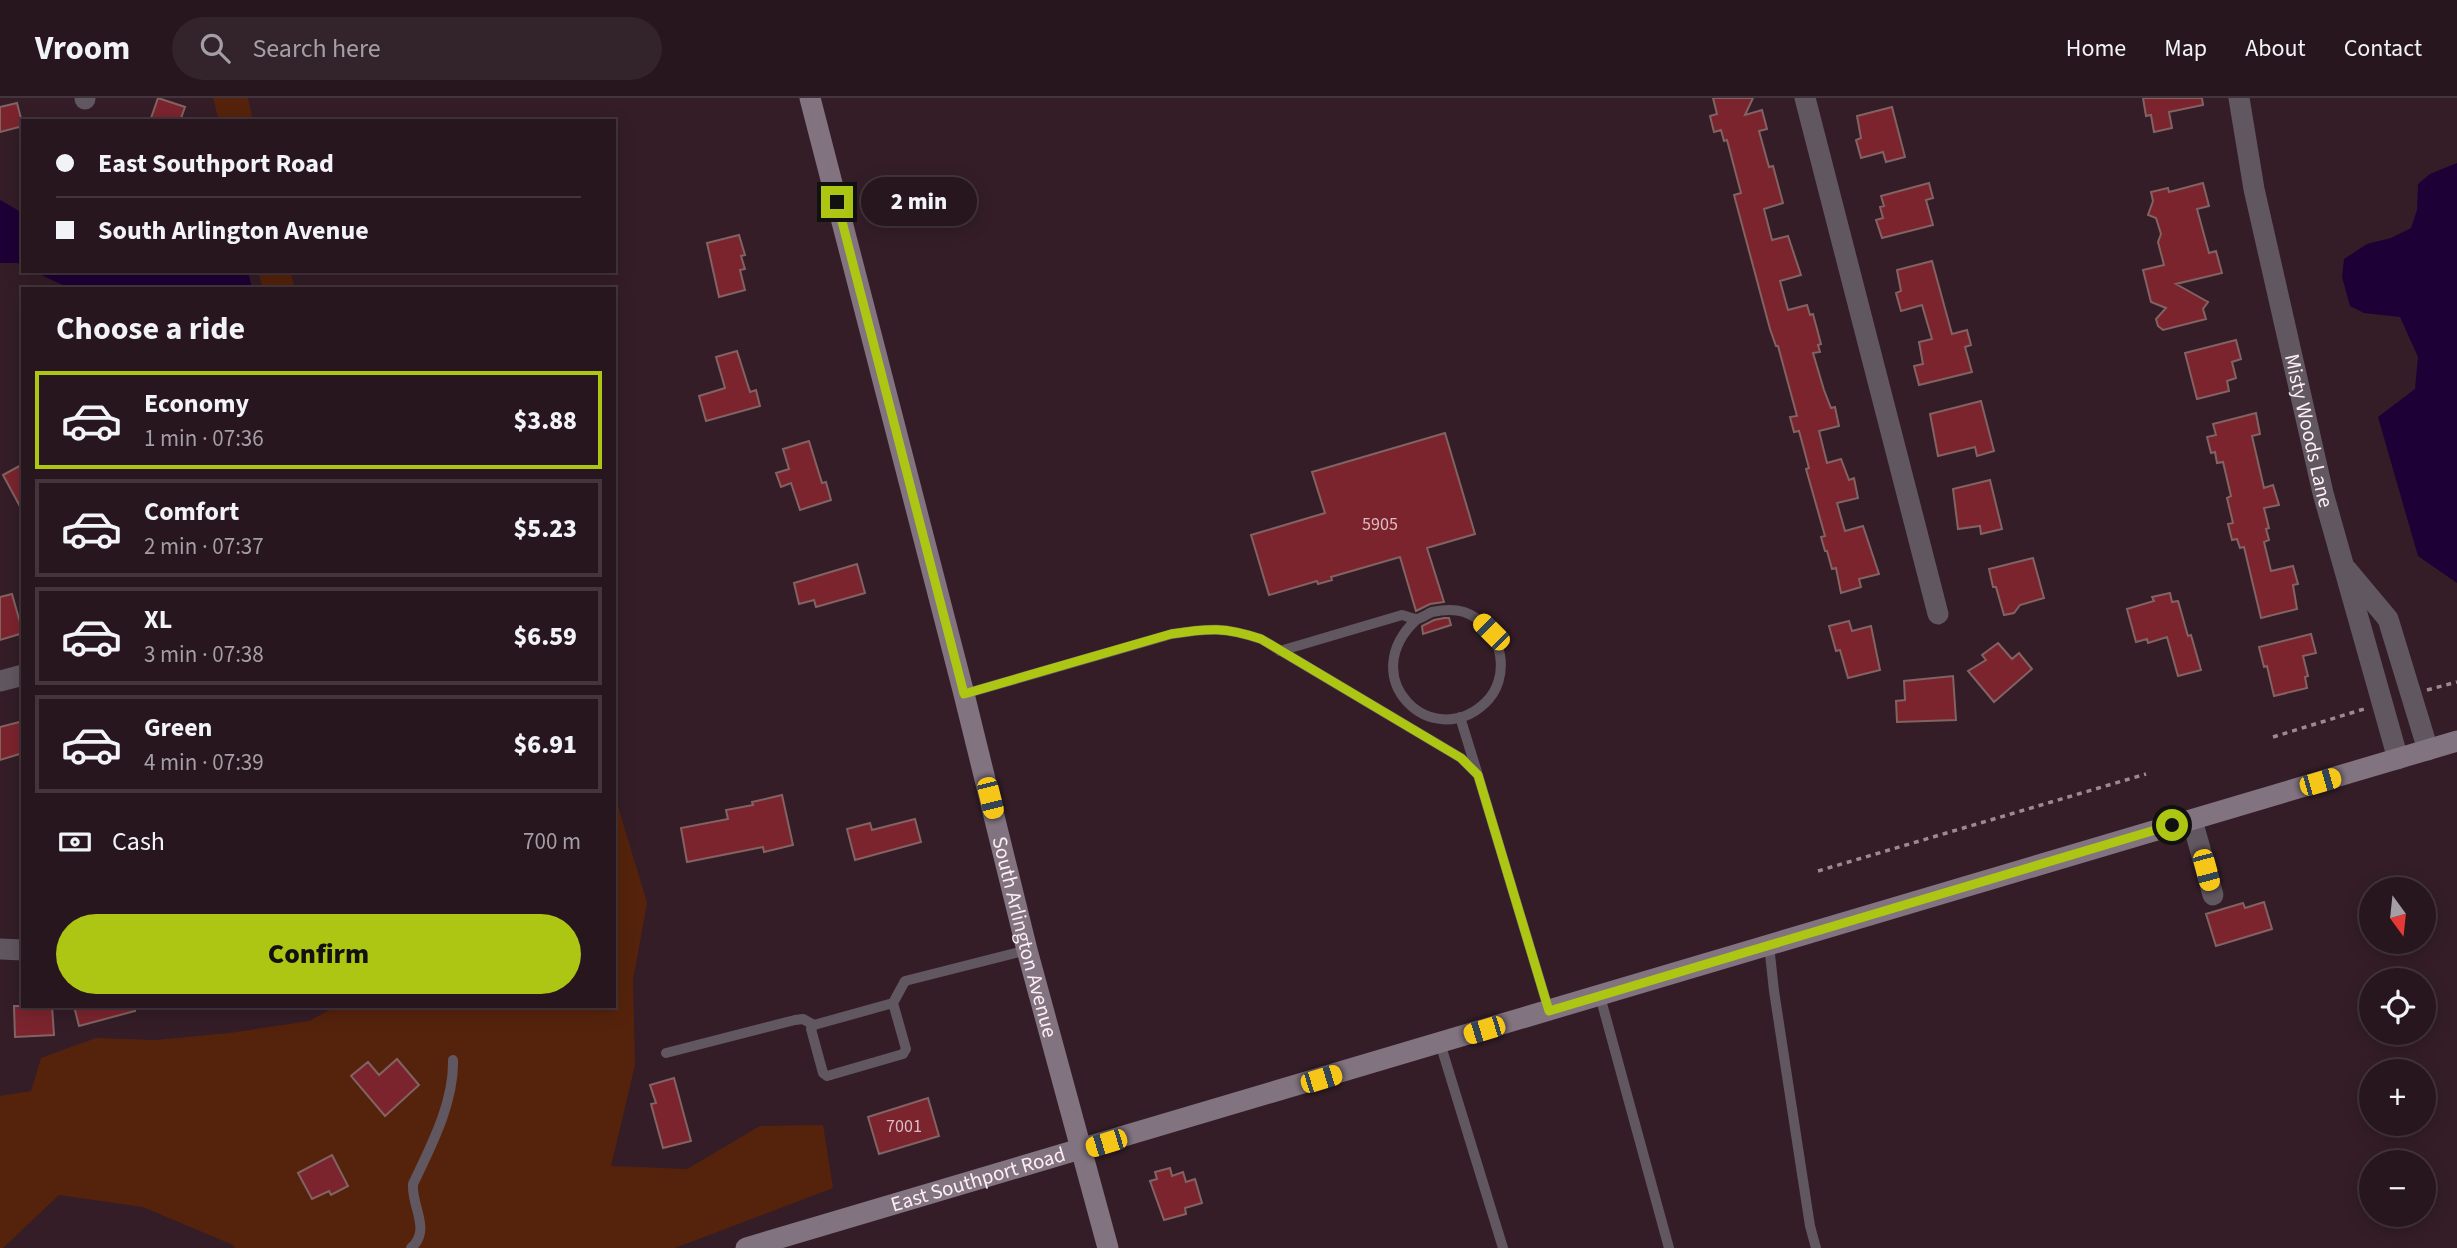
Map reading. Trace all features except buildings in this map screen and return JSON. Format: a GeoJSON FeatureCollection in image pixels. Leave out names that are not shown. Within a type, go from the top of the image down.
{"type":"FeatureCollection","features":[{"type":"Feature","properties":{"kind":"main road","name":"South Arlington Avenue"},"geometry":{"type":"LineString","coordinates":[[810,98],[964,694],[1027,950],[1108,1248]]}},
{"type":"Feature","properties":{"kind":"main road","name":"East Southport Road"},"geometry":{"type":"LineString","coordinates":[[746,1248],[2457,741]]}},
{"type":"Feature","properties":{"kind":"street"},"geometry":{"type":"LineString","coordinates":[[1805,98],[1938,614]]}},
{"type":"Feature","properties":{"kind":"street","name":"Misty Woods Lane"},"geometry":{"type":"LineString","coordinates":[[2239,98],[2254,189],[2323,493],[2398,759]]}},
{"type":"Feature","properties":{"kind":"street"},"geometry":{"type":"LineString","coordinates":[[2343,566],[2388,619],[2428,750]]}},
{"type":"Feature","properties":{"kind":"street"},"geometry":{"type":"LineString","coordinates":[[0,681],[21,676]]}},
{"type":"Feature","properties":{"kind":"street"},"geometry":{"type":"LineString","coordinates":[[2192,820],[2213,895]]}},
{"type":"Feature","properties":{"kind":"street"},"geometry":{"type":"LineString","coordinates":[[0,948],[21,950]]}},
{"type":"Feature","properties":{"kind":"lane"},"geometry":{"type":"LineString","coordinates":[[1431,612],[1464,612],[1479,620],[1491,632],[1499,647],[1502,664],[1499,681],[1491,698],[1477,710],[1461,718],[1443,719],[1419,711],[1401,694],[1394,679],[1392,662],[1396,645],[1404,630],[1417,619],[1431,612]]}},
{"type":"Feature","properties":{"kind":"lane"},"geometry":{"type":"LineString","coordinates":[[1280,651],[1402,615],[1417,619]]}},
{"type":"Feature","properties":{"kind":"lane"},"geometry":{"type":"LineString","coordinates":[[964,694],[1171,634],[1207,628],[1235,631],[1261,639],[1461,758],[1478,775]]}},
{"type":"Feature","properties":{"kind":"lane"},"geometry":{"type":"LineString","coordinates":[[1461,718],[1549,1011]]}},
{"type":"Feature","properties":{"kind":"lane"},"geometry":{"type":"LineString","coordinates":[[1769,945],[1810,1226],[1816,1248]]}},
{"type":"Feature","properties":{"kind":"lane"},"geometry":{"type":"LineString","coordinates":[[814,1025],[811,1030],[823,1073],[827,1076],[903,1055],[906,1049],[893,1003],[905,981],[1027,950]]}},
{"type":"Feature","properties":{"kind":"lane"},"geometry":{"type":"LineString","coordinates":[[1600,996],[1669,1248]]}},
{"type":"Feature","properties":{"kind":"lane"},"geometry":{"type":"LineString","coordinates":[[666,1054],[795,1020],[803,1019],[814,1025],[893,1003]]}},
{"type":"Feature","properties":{"kind":"lane"},"geometry":{"type":"LineString","coordinates":[[1440,1043],[1503,1248]]}},
{"type":"Feature","properties":{"kind":"lane"},"geometry":{"type":"LineString","coordinates":[[411,1248],[417,1243],[421,1221],[412,1193],[413,1185],[439,1128],[453,1072],[453,1060]]}},
{"type":"Feature","properties":{"kind":"path"},"geometry":{"type":"LineString","coordinates":[[2424,691],[2457,682]]}},
{"type":"Feature","properties":{"kind":"path"},"geometry":{"type":"LineString","coordinates":[[2273,737],[2369,707]]}},
{"type":"Feature","properties":{"kind":"path"},"geometry":{"type":"LineString","coordinates":[[1818,872],[2146,774]]}},
{"type":"Feature","properties":{"kind":"shaded area"},"geometry":{"type":"Polygon","coordinates":[[[213,98],[248,98],[253,119],[218,119],[213,98]]]}},
{"type":"Feature","properties":{"kind":"shaded area"},"geometry":{"type":"Polygon","coordinates":[[[2457,163],[2457,583],[2418,556],[2378,417],[2415,389],[2418,357],[2400,317],[2364,313],[2350,306],[2342,277],[2344,259],[2367,244],[2391,238],[2411,228],[2417,210],[2418,184],[2430,174],[2457,163]]]}},
{"type":"Feature","properties":{"kind":"shaded area"},"geometry":{"type":"Polygon","coordinates":[[[0,200],[21,212],[21,265],[0,263],[0,200]]]}},
{"type":"Feature","properties":{"kind":"shaded area"},"geometry":{"type":"Polygon","coordinates":[[[37,273],[248,273],[252,287],[67,287],[37,273]]]}},
{"type":"Feature","properties":{"kind":"shaded area"},"geometry":{"type":"Polygon","coordinates":[[[259,273],[291,273],[296,287],[262,287],[259,273]]]}},
{"type":"Feature","properties":{"kind":"shaded area"},"geometry":{"type":"Polygon","coordinates":[[[616,800],[647,903],[633,980],[635,1065],[611,1166],[687,1169],[760,1126],[823,1125],[833,1188],[675,1248],[235,1248],[143,1207],[59,1195],[0,1248],[0,1096],[31,1091],[41,1058],[96,1038],[156,1040],[230,1033],[309,1021],[333,1008],[616,1008],[616,800]]]}},
{"type":"Feature","properties":{"kind":"route"},"geometry":{"type":"LineString","coordinates":[[837,202],[964,694],[1171,634],[1207,628],[1235,631],[1261,639],[1461,758],[1478,775],[1549,1011],[2172,825]]}}]}
